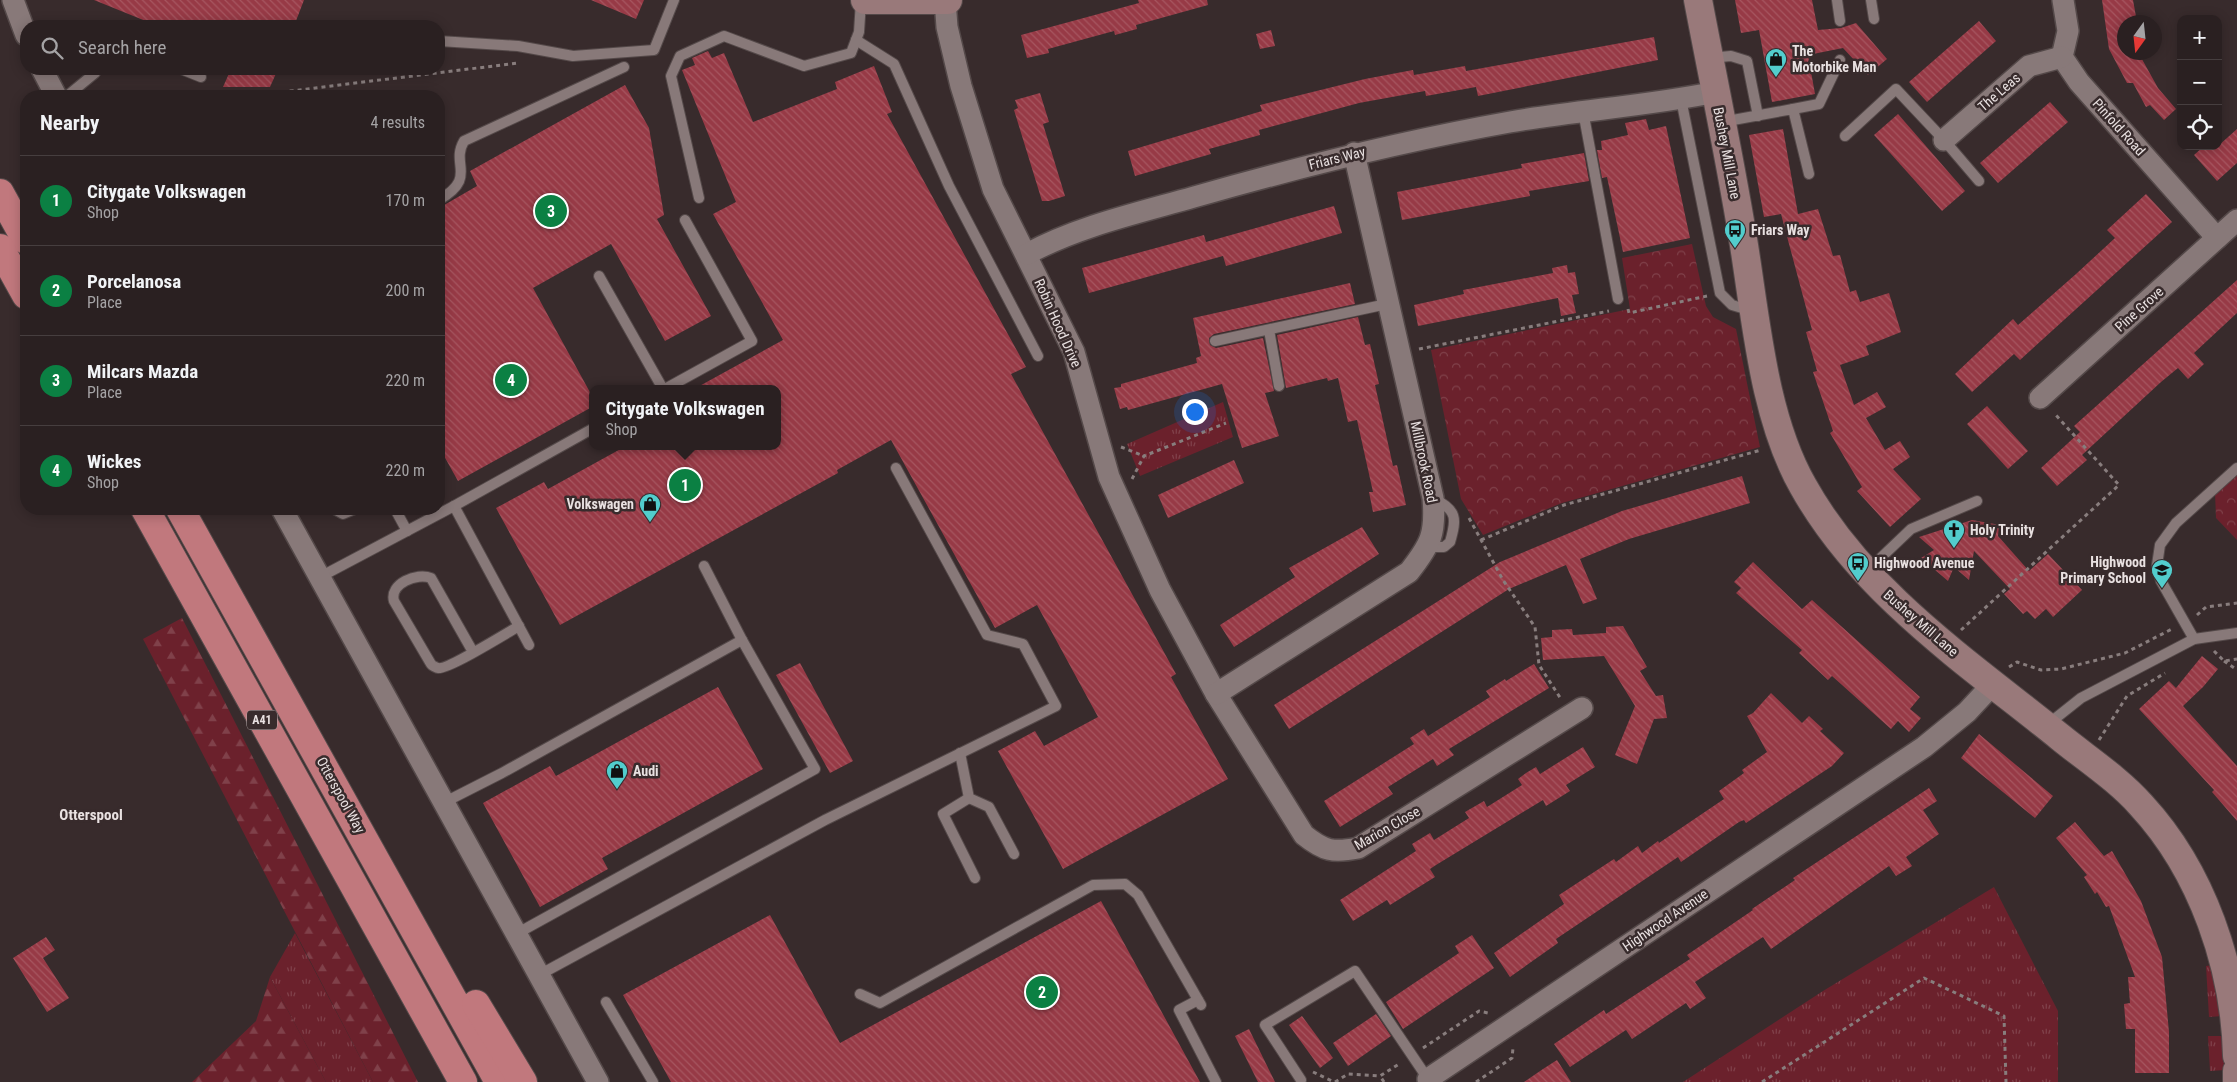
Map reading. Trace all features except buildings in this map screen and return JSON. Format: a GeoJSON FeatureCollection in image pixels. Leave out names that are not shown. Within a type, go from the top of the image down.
{"type":"FeatureCollection","features":[{"type":"Feature","properties":{"kind":"highway"},"geometry":{"type":"LineString","coordinates":[[0,193],[20,229]]}},
{"type":"Feature","properties":{"kind":"highway"},"geometry":{"type":"LineString","coordinates":[[0,248],[20,285]]}},
{"type":"Feature","properties":{"kind":"highway","name":"A41"},"geometry":{"type":"LineString","coordinates":[[148,515],[463,1082]]}},
{"type":"Feature","properties":{"kind":"highway","name":"Otterspool Way"},"geometry":{"type":"LineString","coordinates":[[183,515],[275,676],[499,1082]]}},
{"type":"Feature","properties":{"kind":"highway"},"geometry":{"type":"LineString","coordinates":[[275,676],[524,1082]]}},
{"type":"Feature","properties":{"kind":"highway"},"geometry":{"type":"LineString","coordinates":[[379,931],[442,1082]]}},
{"type":"Feature","properties":{"kind":"street"},"geometry":{"type":"LineString","coordinates":[[13,0],[20,20]]}},
{"type":"Feature","properties":{"kind":"street"},"geometry":{"type":"LineString","coordinates":[[863,0],[947,0]]}},
{"type":"Feature","properties":{"kind":"street","name":"Robin Hood Drive"},"geometry":{"type":"LineString","coordinates":[[947,0],[947,27],[960,86],[993,189],[1027,254],[1074,352],[1109,477],[1160,590],[1216,694]]}},
{"type":"Feature","properties":{"kind":"street","name":"Bushey Mill Lane"},"geometry":{"type":"LineString","coordinates":[[1698,0],[1769,393],[1783,444],[1802,485],[1827,526],[1866,573],[1941,641],[2000,677],[2046,726],[2141,805],[2170,843],[2198,891],[2217,936],[2230,980],[2236,1027],[2237,1056]]}},
{"type":"Feature","properties":{"kind":"street"},"geometry":{"type":"LineString","coordinates":[[2062,57],[2068,31],[2063,0]]}},
{"type":"Feature","properties":{"kind":"street","name":"The Leas"},"geometry":{"type":"LineString","coordinates":[[1944,140],[2029,66],[2062,57]]}},
{"type":"Feature","properties":{"kind":"street","name":"Pinfold Road"},"geometry":{"type":"LineString","coordinates":[[2062,57],[2079,82],[2217,238]]}},
{"type":"Feature","properties":{"kind":"street"},"geometry":{"type":"LineString","coordinates":[[45,75],[53,90]]}},
{"type":"Feature","properties":{"kind":"street","name":"Friars Way"},"geometry":{"type":"LineString","coordinates":[[1027,254],[1055,239],[1354,153],[1452,133],[1583,111],[1681,99],[1716,92]]}},
{"type":"Feature","properties":{"kind":"street","name":"Millbrook Road"},"geometry":{"type":"LineString","coordinates":[[1216,694],[1409,572],[1428,547],[1435,521],[1433,498],[1398,353],[1354,153]]}},
{"type":"Feature","properties":{"kind":"street","name":"Pine Grove"},"geometry":{"type":"LineString","coordinates":[[2040,398],[2237,220]]}},
{"type":"Feature","properties":{"kind":"street"},"geometry":{"type":"LineString","coordinates":[[285,515],[598,1082]]}},
{"type":"Feature","properties":{"kind":"street","name":"Highwood Avenue"},"geometry":{"type":"LineString","coordinates":[[1428,1079],[1924,747],[1967,712],[2000,677]]}},
{"type":"Feature","properties":{"kind":"street","name":"Marion Close"},"geometry":{"type":"LineString","coordinates":[[1216,694],[1304,835],[1319,848],[1339,852],[1358,848],[1576,711]]}},
{"type":"Feature","properties":{"kind":"street"},"geometry":{"type":"LineString","coordinates":[[2237,1071],[2237,1082]]}},
{"type":"Feature","properties":{"kind":"lane"},"geometry":{"type":"LineString","coordinates":[[445,41],[518,46],[573,56],[654,50],[674,0]]}},
{"type":"Feature","properties":{"kind":"lane"},"geometry":{"type":"LineString","coordinates":[[698,198],[671,76],[680,56],[724,36],[804,66],[851,53],[859,32],[863,0]]}},
{"type":"Feature","properties":{"kind":"lane"},"geometry":{"type":"LineString","coordinates":[[1837,0],[1840,21]]}},
{"type":"Feature","properties":{"kind":"lane"},"geometry":{"type":"LineString","coordinates":[[1871,0],[1874,19]]}},
{"type":"Feature","properties":{"kind":"lane"},"geometry":{"type":"LineString","coordinates":[[856,40],[894,64],[949,186],[1038,356]]}},
{"type":"Feature","properties":{"kind":"lane"},"geometry":{"type":"LineString","coordinates":[[1709,58],[1731,56],[1747,61],[1758,116]]}},
{"type":"Feature","properties":{"kind":"lane"},"geometry":{"type":"LineString","coordinates":[[1721,123],[1819,104],[1840,60]]}},
{"type":"Feature","properties":{"kind":"lane"},"geometry":{"type":"LineString","coordinates":[[445,195],[457,185],[460,179],[462,173],[460,154],[464,141],[624,67]]}},
{"type":"Feature","properties":{"kind":"lane"},"geometry":{"type":"LineString","coordinates":[[74,90],[93,75]]}},
{"type":"Feature","properties":{"kind":"lane"},"geometry":{"type":"LineString","coordinates":[[196,75],[201,77]]}},
{"type":"Feature","properties":{"kind":"lane"},"geometry":{"type":"LineString","coordinates":[[1845,136],[1896,89],[1944,140],[1978,181]]}},
{"type":"Feature","properties":{"kind":"lane"},"geometry":{"type":"LineString","coordinates":[[1681,99],[1720,293],[1732,305],[1755,312]]}},
{"type":"Feature","properties":{"kind":"lane"},"geometry":{"type":"LineString","coordinates":[[1794,109],[1809,174]]}},
{"type":"Feature","properties":{"kind":"lane"},"geometry":{"type":"LineString","coordinates":[[1583,111],[1619,304]]}},
{"type":"Feature","properties":{"kind":"lane"},"geometry":{"type":"LineString","coordinates":[[671,385],[752,341],[685,220]]}},
{"type":"Feature","properties":{"kind":"lane"},"geometry":{"type":"LineString","coordinates":[[599,276],[662,385]]}},
{"type":"Feature","properties":{"kind":"lane"},"geometry":{"type":"LineString","coordinates":[[1215,341],[1387,304]]}},
{"type":"Feature","properties":{"kind":"lane"},"geometry":{"type":"LineString","coordinates":[[1268,330],[1279,386]]}},
{"type":"Feature","properties":{"kind":"lane"},"geometry":{"type":"LineString","coordinates":[[445,511],[589,431]]}},
{"type":"Feature","properties":{"kind":"lane"},"geometry":{"type":"LineString","coordinates":[[539,975],[825,820],[1056,706],[1023,644],[987,635],[896,468]]}},
{"type":"Feature","properties":{"kind":"lane"},"geometry":{"type":"LineString","coordinates":[[2194,639],[2161,581],[2157,565],[2160,545],[2176,523],[2237,468]]}},
{"type":"Feature","properties":{"kind":"lane"},"geometry":{"type":"LineString","coordinates":[[1866,573],[1911,529],[1977,501]]}},
{"type":"Feature","properties":{"kind":"lane"},"geometry":{"type":"LineString","coordinates":[[454,506],[529,645]]}},
{"type":"Feature","properties":{"kind":"lane"},"geometry":{"type":"LineString","coordinates":[[398,515],[407,531]]}},
{"type":"Feature","properties":{"kind":"lane"},"geometry":{"type":"LineString","coordinates":[[320,577],[437,515]]}},
{"type":"Feature","properties":{"kind":"lane"},"geometry":{"type":"LineString","coordinates":[[516,934],[815,769],[742,640],[704,566]]}},
{"type":"Feature","properties":{"kind":"lane"},"geometry":{"type":"LineString","coordinates":[[473,652],[431,578],[415,576],[395,589],[394,601],[431,664],[437,668],[445,667],[473,652],[519,626]]}},
{"type":"Feature","properties":{"kind":"lane"},"geometry":{"type":"LineString","coordinates":[[2046,726],[2081,698],[2194,639],[2237,633]]}},
{"type":"Feature","properties":{"kind":"lane"},"geometry":{"type":"LineString","coordinates":[[444,803],[502,773],[742,640]]}},
{"type":"Feature","properties":{"kind":"lane"},"geometry":{"type":"LineString","coordinates":[[960,754],[969,798]]}},
{"type":"Feature","properties":{"kind":"lane"},"geometry":{"type":"LineString","coordinates":[[969,798],[988,807],[1014,854]]}},
{"type":"Feature","properties":{"kind":"lane"},"geometry":{"type":"LineString","coordinates":[[969,798],[943,814],[976,878]]}},
{"type":"Feature","properties":{"kind":"lane"},"geometry":{"type":"LineString","coordinates":[[860,994],[880,1003],[1093,885],[1125,884],[1138,895],[1199,1002],[1179,1010],[1216,1082]]}},
{"type":"Feature","properties":{"kind":"lane"},"geometry":{"type":"LineString","coordinates":[[1301,1080],[1265,1025],[1355,971],[1428,1079]]}},
{"type":"Feature","properties":{"kind":"lane"},"geometry":{"type":"LineString","coordinates":[[606,1002],[653,1082]]}},
{"type":"Feature","properties":{"kind":"path"},"geometry":{"type":"LineString","coordinates":[[445,72],[524,62]]}},
{"type":"Feature","properties":{"kind":"path"},"geometry":{"type":"LineString","coordinates":[[298,90],[419,75]]}},
{"type":"Feature","properties":{"kind":"path"},"geometry":{"type":"LineString","coordinates":[[1619,304],[1628,307],[1629,313],[1720,293]]}},
{"type":"Feature","properties":{"kind":"path"},"geometry":{"type":"LineString","coordinates":[[1398,353],[1610,310]]}},
{"type":"Feature","properties":{"kind":"path"},"geometry":{"type":"LineString","coordinates":[[1941,641],[1960,631],[2119,485],[2040,398]]}},
{"type":"Feature","properties":{"kind":"path"},"geometry":{"type":"LineString","coordinates":[[1121,503],[1144,456],[1226,423]]}},
{"type":"Feature","properties":{"kind":"path"},"geometry":{"type":"LineString","coordinates":[[1481,540],[1564,505],[1783,444]]}},
{"type":"Feature","properties":{"kind":"path"},"geometry":{"type":"LineString","coordinates":[[1468,517],[1503,580],[1535,627],[1539,665],[1576,711]]}},
{"type":"Feature","properties":{"kind":"path"},"geometry":{"type":"LineString","coordinates":[[2000,677],[2017,662],[2041,670],[2061,669],[2125,654],[2184,623],[2206,607],[2237,603]]}},
{"type":"Feature","properties":{"kind":"path"},"geometry":{"type":"LineString","coordinates":[[2210,647],[2224,661],[2237,670]]}},
{"type":"Feature","properties":{"kind":"path"},"geometry":{"type":"LineString","coordinates":[[2224,661],[2237,659]]}},
{"type":"Feature","properties":{"kind":"path"},"geometry":{"type":"LineString","coordinates":[[2098,742],[2127,696],[2158,678],[2172,667]]}},
{"type":"Feature","properties":{"kind":"path"},"geometry":{"type":"LineString","coordinates":[[1762,1082],[1924,978],[2004,1016],[2006,1082]]}},
{"type":"Feature","properties":{"kind":"path"},"geometry":{"type":"LineString","coordinates":[[1476,1082],[1512,1058]]}},
{"type":"Feature","properties":{"kind":"path"},"geometry":{"type":"LineString","coordinates":[[1335,1082],[1348,1074],[1380,1076]]}},
{"type":"Feature","properties":{"kind":"green space"},"geometry":{"type":"Polygon","coordinates":[[[1692,244],[1706,306],[1713,317],[1736,329],[1760,447],[1562,503],[1483,535],[1461,499],[1431,350],[1630,309],[1622,258],[1692,244]]]}},
{"type":"Feature","properties":{"kind":"green space"},"geometry":{"type":"Polygon","coordinates":[[[1223,402],[1233,437],[1140,476],[1127,444],[1223,402]]]}},
{"type":"Feature","properties":{"kind":"green space"},"geometry":{"type":"Polygon","coordinates":[[[2237,473],[2237,540],[2216,518],[2215,492],[2237,473]]]}},
{"type":"Feature","properties":{"kind":"green space"},"geometry":{"type":"Polygon","coordinates":[[[182,618],[418,1082],[373,1082],[143,639],[182,618]]]}},
{"type":"Feature","properties":{"kind":"green space"},"geometry":{"type":"Polygon","coordinates":[[[1994,887],[2058,1011],[2058,1082],[1683,1082],[1823,991],[1994,887]]]}},
{"type":"Feature","properties":{"kind":"green space"},"geometry":{"type":"Polygon","coordinates":[[[295,933],[373,1082],[326,1082],[270,977],[295,933]]]}},
{"type":"Feature","properties":{"kind":"green space"},"geometry":{"type":"Polygon","coordinates":[[[2212,965],[2223,1016],[2209,1017],[2206,966],[2212,965]]]}},
{"type":"Feature","properties":{"kind":"green space"},"geometry":{"type":"Polygon","coordinates":[[[270,977],[326,1082],[192,1082],[256,1021],[270,977]]]}},
{"type":"Feature","properties":{"kind":"green space"},"geometry":{"type":"Polygon","coordinates":[[[2208,1036],[2225,1036],[2225,1070],[2210,1071],[2208,1036]]]}},
{"type":"Feature","properties":{"kind":"place","name":"The Motorbike Man"},"geometry":{"type":"Point","coordinates":[1776,78]}},
{"type":"Feature","properties":{"kind":"place","name":"Milcars Mazda"},"geometry":{"type":"Point","coordinates":[551,211]}},
{"type":"Feature","properties":{"kind":"place","name":"Friars Way"},"geometry":{"type":"Point","coordinates":[1735,249]}},
{"type":"Feature","properties":{"kind":"place","name":"Wickes"},"geometry":{"type":"Point","coordinates":[511,380]}},
{"type":"Feature","properties":{"kind":"place","name":"Citygate Volkswagen"},"geometry":{"type":"Point","coordinates":[685,485]}},
{"type":"Feature","properties":{"kind":"place","name":"Volkswagen"},"geometry":{"type":"Point","coordinates":[650,523]}},
{"type":"Feature","properties":{"kind":"place","name":"Holy Trinity"},"geometry":{"type":"Point","coordinates":[1954,549]}},
{"type":"Feature","properties":{"kind":"place","name":"Highwood Avenue"},"geometry":{"type":"Point","coordinates":[1858,582]}},
{"type":"Feature","properties":{"kind":"place","name":"Highwood Primary School"},"geometry":{"type":"Point","coordinates":[2162,589]}},
{"type":"Feature","properties":{"kind":"place","name":"Audi"},"geometry":{"type":"Point","coordinates":[617,790]}},
{"type":"Feature","properties":{"kind":"place","name":"Porcelanosa"},"geometry":{"type":"Point","coordinates":[1042,992]}},
{"type":"Feature","properties":{"kind":"district","name":"Otterspool"},"geometry":{"type":"Point","coordinates":[91,815]}}]}
